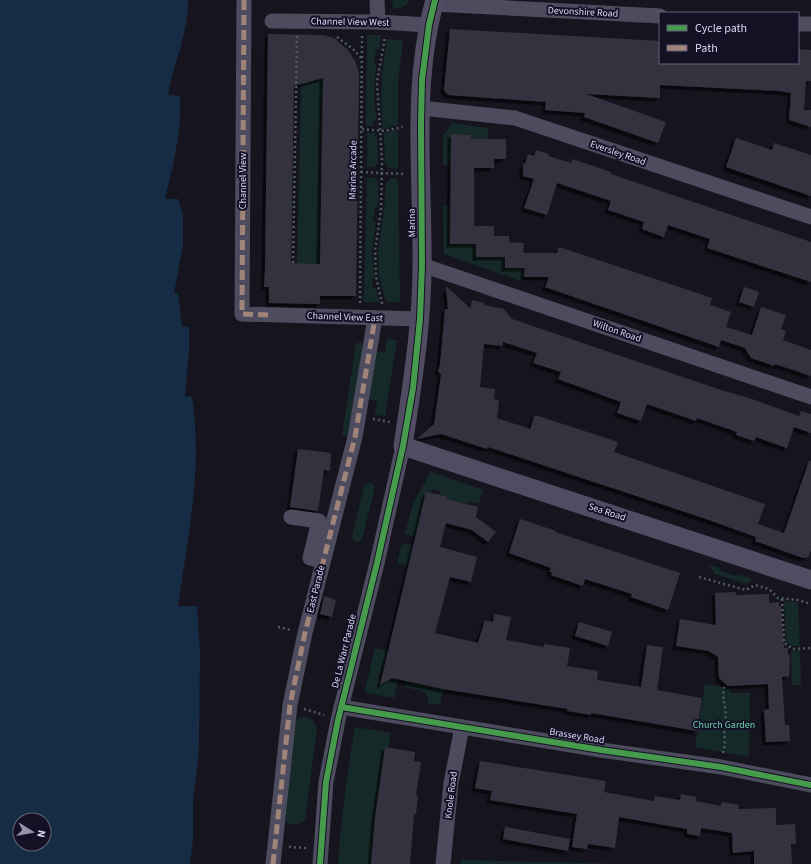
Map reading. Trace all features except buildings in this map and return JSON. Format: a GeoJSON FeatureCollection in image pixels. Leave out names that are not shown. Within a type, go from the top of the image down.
{"type":"FeatureCollection","features":[{"type":"Feature","properties":{"kind":"main road","name":"Marina"},"geometry":{"type":"LineString","coordinates":[[403,446],[413,388],[420,319],[422,265],[422,80],[429,25],[434,2]]}},
{"type":"Feature","properties":{"kind":"main road","name":"Sea Road"},"geometry":{"type":"LineString","coordinates":[[403,446],[811,580]]}},
{"type":"Feature","properties":{"kind":"street","name":"Channel View"},"geometry":{"type":"LineString","coordinates":[[244,0],[242,314],[270,315]]}},
{"type":"Feature","properties":{"kind":"street"},"geometry":{"type":"LineString","coordinates":[[377,0],[378,22]]}},
{"type":"Feature","properties":{"kind":"street","name":"Devonshire Road"},"geometry":{"type":"LineString","coordinates":[[434,2],[659,16]]}},
{"type":"Feature","properties":{"kind":"street","name":"Channel View West"},"geometry":{"type":"LineString","coordinates":[[272,21],[378,22],[429,25]]}},
{"type":"Feature","properties":{"kind":"street"},"geometry":{"type":"LineString","coordinates":[[799,24],[811,24]]}},
{"type":"Feature","properties":{"kind":"street","name":"Eversley Road"},"geometry":{"type":"LineString","coordinates":[[421,115],[515,118],[811,217]]}},
{"type":"Feature","properties":{"kind":"street","name":"Wilton Road"},"geometry":{"type":"LineString","coordinates":[[422,265],[811,397]]}},
{"type":"Feature","properties":{"kind":"street","name":"Channel View East"},"geometry":{"type":"LineString","coordinates":[[270,315],[420,319]]}},
{"type":"Feature","properties":{"kind":"street","name":"East Parade"},"geometry":{"type":"LineString","coordinates":[[273,864],[290,704],[305,633],[355,437],[375,318]]}},
{"type":"Feature","properties":{"kind":"street","name":"De La Warr Parade"},"geometry":{"type":"LineString","coordinates":[[320,864],[326,782],[339,714],[377,563],[403,446]]}},
{"type":"Feature","properties":{"kind":"street"},"geometry":{"type":"LineString","coordinates":[[291,517],[319,521],[310,558],[323,561]]}},
{"type":"Feature","properties":{"kind":"street","name":"Brassey Road"},"geometry":{"type":"LineString","coordinates":[[339,714],[462,727],[721,768],[811,785]]}},
{"type":"Feature","properties":{"kind":"street","name":"Knole Road"},"geometry":{"type":"LineString","coordinates":[[443,864],[451,783],[462,727]]}},
{"type":"Feature","properties":{"kind":"path"},"geometry":{"type":"LineString","coordinates":[[293,263],[298,21]]}},
{"type":"Feature","properties":{"kind":"path"},"geometry":{"type":"LineString","coordinates":[[381,298],[376,276],[375,252],[381,210],[382,172],[377,82],[384,41]]}},
{"type":"Feature","properties":{"kind":"path"},"geometry":{"type":"LineString","coordinates":[[362,129],[384,131],[421,115]]}},
{"type":"Feature","properties":{"kind":"path"},"geometry":{"type":"LineString","coordinates":[[361,172],[421,174]]}},
{"type":"Feature","properties":{"kind":"path"},"geometry":{"type":"LineString","coordinates":[[359,415],[406,426]]}},
{"type":"Feature","properties":{"kind":"path"},"geometry":{"type":"LineString","coordinates":[[699,576],[746,590],[755,585],[769,589],[778,598],[798,600],[811,604]]}},
{"type":"Feature","properties":{"kind":"path"},"geometry":{"type":"LineString","coordinates":[[782,599],[784,643],[793,648],[811,648]]}},
{"type":"Feature","properties":{"kind":"path"},"geometry":{"type":"LineString","coordinates":[[721,768],[725,744],[724,729],[726,714],[723,695],[724,687]]}},
{"type":"Feature","properties":{"kind":"path"},"geometry":{"type":"LineString","coordinates":[[290,704],[339,714]]}},
{"type":"Feature","properties":{"kind":"path"},"geometry":{"type":"LineString","coordinates":[[274,846],[321,849]]}},
{"type":"Feature","properties":{"kind":"green space"},"geometry":{"type":"Polygon","coordinates":[[[392,0],[410,0],[403,7],[393,9],[392,0]]]}},
{"type":"Feature","properties":{"kind":"green space"},"geometry":{"type":"Polygon","coordinates":[[[367,35],[381,35],[379,50],[376,50],[374,63],[376,64],[374,93],[376,120],[373,122],[374,126],[366,126],[367,35]]]}},
{"type":"Feature","properties":{"kind":"green space"},"geometry":{"type":"Polygon","coordinates":[[[387,39],[403,40],[398,82],[398,125],[383,129],[382,84],[383,63],[387,39]]]}},
{"type":"Feature","properties":{"kind":"green space"},"geometry":{"type":"Polygon","coordinates":[[[302,46],[323,74],[320,264],[297,263],[302,46]]]}},
{"type":"Feature","properties":{"kind":"green space"},"geometry":{"type":"Polygon","coordinates":[[[452,123],[488,128],[488,139],[471,139],[471,135],[451,134],[451,166],[443,165],[443,135],[452,123]]]}},
{"type":"Feature","properties":{"kind":"green space"},"geometry":{"type":"Polygon","coordinates":[[[398,130],[398,169],[389,168],[385,164],[384,132],[398,130]]]}},
{"type":"Feature","properties":{"kind":"green space"},"geometry":{"type":"Polygon","coordinates":[[[367,133],[375,133],[375,137],[377,137],[378,163],[374,167],[367,167],[367,133]]]}},
{"type":"Feature","properties":{"kind":"green space"},"geometry":{"type":"Polygon","coordinates":[[[367,178],[375,178],[378,181],[378,207],[375,206],[373,221],[376,222],[372,251],[374,279],[372,279],[373,288],[376,288],[379,302],[364,302],[367,178]]]}},
{"type":"Feature","properties":{"kind":"green space"},"geometry":{"type":"Polygon","coordinates":[[[391,178],[398,178],[400,302],[386,302],[379,275],[378,252],[386,183],[391,178]]]}},
{"type":"Feature","properties":{"kind":"green space"},"geometry":{"type":"Polygon","coordinates":[[[443,206],[450,206],[450,244],[476,244],[476,257],[505,257],[505,268],[525,268],[524,277],[521,281],[444,254],[443,206]]]}},
{"type":"Feature","properties":{"kind":"green space"},"geometry":{"type":"Polygon","coordinates":[[[387,339],[397,340],[385,416],[375,415],[377,401],[368,399],[375,351],[385,353],[387,339]]]}},
{"type":"Feature","properties":{"kind":"green space"},"geometry":{"type":"Polygon","coordinates":[[[356,343],[366,343],[351,436],[342,436],[356,343]]]}},
{"type":"Feature","properties":{"kind":"green space"},"geometry":{"type":"Polygon","coordinates":[[[431,472],[483,490],[479,504],[469,501],[468,504],[446,499],[446,496],[440,494],[440,491],[432,489],[431,493],[427,492],[424,501],[424,516],[420,515],[418,523],[422,525],[419,537],[405,534],[413,503],[431,472]]]}},
{"type":"Feature","properties":{"kind":"green space"},"geometry":{"type":"Polygon","coordinates":[[[369,483],[373,484],[375,487],[362,539],[359,542],[354,541],[352,537],[364,486],[369,483]]]}},
{"type":"Feature","properties":{"kind":"green space"},"geometry":{"type":"Polygon","coordinates":[[[402,543],[416,546],[413,558],[410,557],[408,566],[397,563],[402,543]]]}},
{"type":"Feature","properties":{"kind":"green space"},"geometry":{"type":"Polygon","coordinates":[[[709,565],[720,568],[719,571],[737,576],[738,574],[752,579],[747,584],[715,574],[709,565]]]}},
{"type":"Feature","properties":{"kind":"green space"},"geometry":{"type":"Polygon","coordinates":[[[784,601],[798,602],[800,646],[793,646],[786,642],[784,601]]]}},
{"type":"Feature","properties":{"kind":"green space"},"geometry":{"type":"Polygon","coordinates":[[[375,648],[389,651],[384,671],[378,676],[379,680],[385,682],[389,677],[398,679],[394,698],[367,693],[365,690],[375,648]]]}},
{"type":"Feature","properties":{"kind":"green space"},"geometry":{"type":"Polygon","coordinates":[[[800,650],[801,685],[792,685],[791,651],[800,650]]]}},
{"type":"Feature","properties":{"kind":"green space"},"geometry":{"type":"Polygon","coordinates":[[[407,681],[443,689],[440,705],[427,703],[428,697],[423,691],[405,687],[407,681]]]}},
{"type":"Feature","properties":{"kind":"green space","name":"Church Garden"},"geometry":{"type":"Polygon","coordinates":[[[705,684],[729,688],[731,693],[750,693],[749,757],[695,747],[705,684]]]}},
{"type":"Feature","properties":{"kind":"green space"},"geometry":{"type":"Polygon","coordinates":[[[304,716],[312,720],[317,728],[305,821],[296,825],[287,823],[285,816],[295,725],[298,718],[304,716]]]}},
{"type":"Feature","properties":{"kind":"green space"},"geometry":{"type":"Polygon","coordinates":[[[355,727],[391,733],[388,748],[385,748],[379,783],[371,864],[338,864],[349,761],[355,727]]]}},
{"type":"Feature","properties":{"kind":"green space"},"geometry":{"type":"Polygon","coordinates":[[[461,860],[624,864],[461,864],[461,860]]]}},
{"type":"Feature","properties":{"kind":"water"},"geometry":{"type":"Polygon","coordinates":[[[0,0],[188,0],[186,24],[168,95],[180,96],[180,123],[165,199],[178,199],[183,216],[183,245],[174,293],[178,293],[182,326],[189,327],[189,350],[185,396],[192,397],[196,449],[193,502],[178,606],[197,606],[200,654],[199,742],[193,798],[193,838],[190,864],[0,864],[0,0]]]}},
{"type":"Feature","properties":{"kind":"marked path"},"geometry":{"type":"LineString","coordinates":[[244,0],[242,314],[270,315]]}},
{"type":"Feature","properties":{"kind":"marked path"},"geometry":{"type":"LineString","coordinates":[[273,864],[290,705],[305,633],[355,437],[375,318]]}},
{"type":"Feature","properties":{"kind":"cycle path"},"geometry":{"type":"LineString","coordinates":[[320,864],[326,782],[338,720],[377,563],[403,446],[413,388],[420,319],[422,265],[422,80],[429,25],[435,0]]}},
{"type":"Feature","properties":{"kind":"cycle path"},"geometry":{"type":"LineString","coordinates":[[341,707],[601,750],[721,767],[811,785]]}}]}
